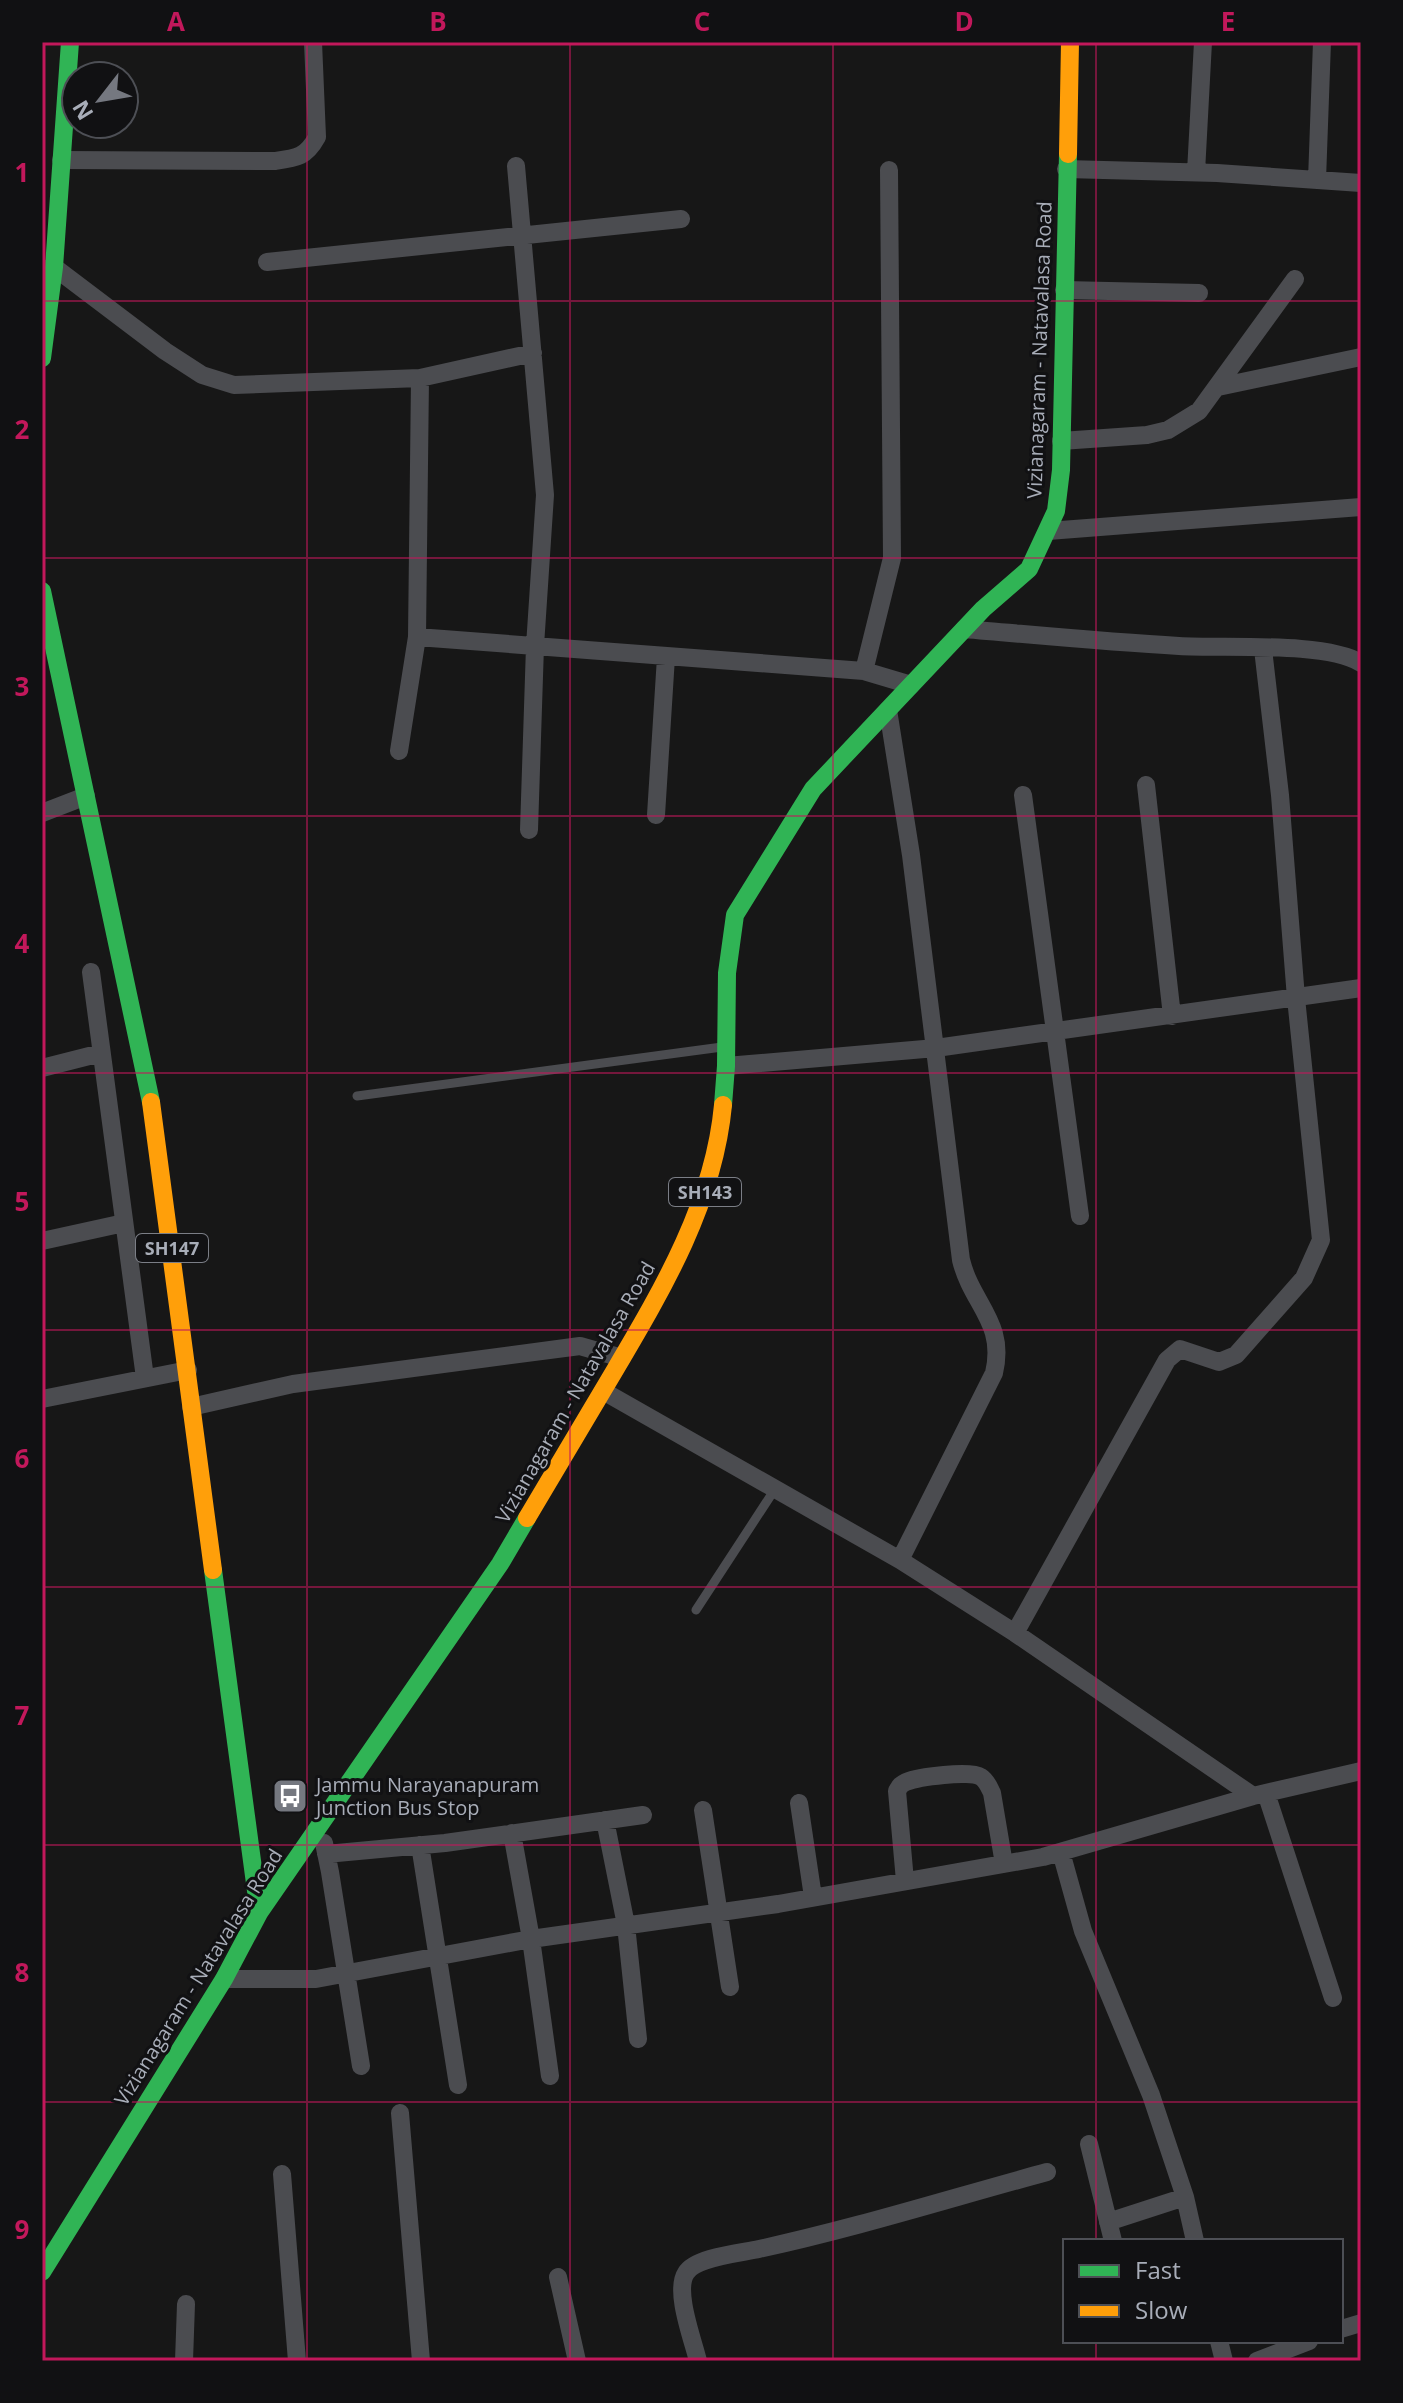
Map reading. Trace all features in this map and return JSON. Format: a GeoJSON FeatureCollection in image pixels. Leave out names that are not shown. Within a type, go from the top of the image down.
{"type":"FeatureCollection","features":[{"type":"Feature","properties":{"kind":"main road"},"geometry":{"type":"LineString","coordinates":[[42,358],[70,42]]}},
{"type":"Feature","properties":{"kind":"main road","name":"Vizianagaram - Natavalasa Road"},"geometry":{"type":"LineString","coordinates":[[42,2272],[224,1979],[259,1913],[500,1564],[666,1284],[704,1195],[720,1134],[726,1066],[727,973],[735,915],[813,789],[964,629],[1029,569],[1048,531],[1056,511],[1061,441],[1070,42]]}},
{"type":"Feature","properties":{"kind":"main road","name":"SH147"},"geometry":{"type":"LineString","coordinates":[[42,591],[149,1087],[259,1913]]}},
{"type":"Feature","properties":{"kind":"street"},"geometry":{"type":"LineString","coordinates":[[61,160],[275,161],[301,156],[310,150],[317,137],[313,42]]}},
{"type":"Feature","properties":{"kind":"street"},"geometry":{"type":"LineString","coordinates":[[1196,172],[1203,42]]}},
{"type":"Feature","properties":{"kind":"street"},"geometry":{"type":"LineString","coordinates":[[1317,180],[1322,42]]}},
{"type":"Feature","properties":{"kind":"street"},"geometry":{"type":"LineString","coordinates":[[516,166],[545,495],[535,646],[529,830]]}},
{"type":"Feature","properties":{"kind":"street"},"geometry":{"type":"LineString","coordinates":[[1066,169],[1196,172],[1361,183]]}},
{"type":"Feature","properties":{"kind":"street"},"geometry":{"type":"LineString","coordinates":[[864,671],[892,558],[889,170]]}},
{"type":"Feature","properties":{"kind":"street"},"geometry":{"type":"LineString","coordinates":[[267,262],[681,219]]}},
{"type":"Feature","properties":{"kind":"street"},"geometry":{"type":"LineString","coordinates":[[48,269],[202,375],[234,385],[420,378],[533,353]]}},
{"type":"Feature","properties":{"kind":"street"},"geometry":{"type":"LineString","coordinates":[[1061,441],[1147,435],[1168,430],[1199,411],[1295,279]]}},
{"type":"Feature","properties":{"kind":"street"},"geometry":{"type":"LineString","coordinates":[[1064,290],[1199,293]]}},
{"type":"Feature","properties":{"kind":"street"},"geometry":{"type":"LineString","coordinates":[[1218,387],[1361,357]]}},
{"type":"Feature","properties":{"kind":"street"},"geometry":{"type":"LineString","coordinates":[[399,751],[417,637],[420,378]]}},
{"type":"Feature","properties":{"kind":"street"},"geometry":{"type":"LineString","coordinates":[[1048,531],[1361,507]]}},
{"type":"Feature","properties":{"kind":"street"},"geometry":{"type":"LineString","coordinates":[[964,629],[1180,646],[1316,650],[1351,657],[1361,663]]}},
{"type":"Feature","properties":{"kind":"street"},"geometry":{"type":"LineString","coordinates":[[417,637],[864,671],[911,685]]}},
{"type":"Feature","properties":{"kind":"street"},"geometry":{"type":"LineString","coordinates":[[1015,1633],[1167,1360],[1180,1349],[1219,1362],[1236,1355],[1304,1278],[1321,1240],[1296,998],[1280,795],[1263,649]]}},
{"type":"Feature","properties":{"kind":"street"},"geometry":{"type":"LineString","coordinates":[[656,815],[666,657]]}},
{"type":"Feature","properties":{"kind":"street"},"geometry":{"type":"LineString","coordinates":[[888,710],[911,855],[961,1260],[967,1281],[994,1332],[999,1351],[994,1373],[900,1560]]}},
{"type":"Feature","properties":{"kind":"street"},"geometry":{"type":"LineString","coordinates":[[1146,785],[1172,1016]]}},
{"type":"Feature","properties":{"kind":"street"},"geometry":{"type":"LineString","coordinates":[[1023,795],[1080,1216]]}},
{"type":"Feature","properties":{"kind":"street"},"geometry":{"type":"LineString","coordinates":[[42,813],[86,796]]}},
{"type":"Feature","properties":{"kind":"street"},"geometry":{"type":"LineString","coordinates":[[91,972],[145,1378]]}},
{"type":"Feature","properties":{"kind":"street"},"geometry":{"type":"LineString","coordinates":[[726,1066],[936,1048],[1361,988]]}},
{"type":"Feature","properties":{"kind":"street"},"geometry":{"type":"LineString","coordinates":[[42,1068],[101,1053]]}},
{"type":"Feature","properties":{"kind":"street"},"geometry":{"type":"LineString","coordinates":[[42,1241],[124,1223]]}},
{"type":"Feature","properties":{"kind":"street"},"geometry":{"type":"LineString","coordinates":[[191,1407],[293,1384],[580,1346],[622,1358]]}},
{"type":"Feature","properties":{"kind":"street"},"geometry":{"type":"LineString","coordinates":[[42,1399],[188,1370]]}},
{"type":"Feature","properties":{"kind":"street"},"geometry":{"type":"LineString","coordinates":[[603,1391],[900,1560],[1260,1794],[1333,1998]]}},
{"type":"Feature","properties":{"kind":"street"},"geometry":{"type":"LineString","coordinates":[[224,1979],[316,1979],[531,1939],[720,1912],[1004,1864],[1061,1852],[1260,1794],[1361,1771]]}},
{"type":"Feature","properties":{"kind":"street"},"geometry":{"type":"LineString","coordinates":[[905,1881],[897,1791],[908,1781],[924,1778],[972,1774],[988,1783],[1004,1864]]}},
{"type":"Feature","properties":{"kind":"street"},"geometry":{"type":"LineString","coordinates":[[799,1803],[813,1897]]}},
{"type":"Feature","properties":{"kind":"street"},"geometry":{"type":"LineString","coordinates":[[703,1810],[730,1987]]}},
{"type":"Feature","properties":{"kind":"street"},"geometry":{"type":"LineString","coordinates":[[326,1854],[420,1845],[643,1815]]}},
{"type":"Feature","properties":{"kind":"street"},"geometry":{"type":"LineString","coordinates":[[605,1820],[626,1925],[638,2039]]}},
{"type":"Feature","properties":{"kind":"street"},"geometry":{"type":"LineString","coordinates":[[319,1825],[361,2066]]}},
{"type":"Feature","properties":{"kind":"street"},"geometry":{"type":"LineString","coordinates":[[512,1833],[550,2076]]}},
{"type":"Feature","properties":{"kind":"street"},"geometry":{"type":"LineString","coordinates":[[420,1845],[458,2085]]}},
{"type":"Feature","properties":{"kind":"street"},"geometry":{"type":"LineString","coordinates":[[1061,1852],[1083,1931],[1151,2095],[1185,2197],[1195,2239]]}},
{"type":"Feature","properties":{"kind":"street"},"geometry":{"type":"LineString","coordinates":[[400,2113],[421,2361]]}},
{"type":"Feature","properties":{"kind":"street"},"geometry":{"type":"LineString","coordinates":[[1089,2144],[1112,2239]]}},
{"type":"Feature","properties":{"kind":"street"},"geometry":{"type":"LineString","coordinates":[[698,2361],[681,2288],[690,2267],[704,2260],[778,2245],[1047,2172]]}},
{"type":"Feature","properties":{"kind":"street"},"geometry":{"type":"LineString","coordinates":[[282,2174],[297,2361]]}},
{"type":"Feature","properties":{"kind":"street"},"geometry":{"type":"LineString","coordinates":[[1108,2222],[1185,2197]]}},
{"type":"Feature","properties":{"kind":"street"},"geometry":{"type":"LineString","coordinates":[[558,2277],[577,2361]]}},
{"type":"Feature","properties":{"kind":"street"},"geometry":{"type":"LineString","coordinates":[[184,2361],[186,2304]]}},
{"type":"Feature","properties":{"kind":"street"},"geometry":{"type":"LineString","coordinates":[[1257,2361],[1304,2343]]}},
{"type":"Feature","properties":{"kind":"lane"},"geometry":{"type":"LineString","coordinates":[[357,1096],[726,1046]]}},
{"type":"Feature","properties":{"kind":"lane"},"geometry":{"type":"LineString","coordinates":[[696,1610],[775,1489]]}},
{"type":"Feature","properties":{"kind":"traffic: fast"},"geometry":{"type":"LineString","coordinates":[[42,358],[54,267],[70,42]]}},
{"type":"Feature","properties":{"kind":"traffic: fast"},"geometry":{"type":"LineString","coordinates":[[723,1105],[727,973],[735,915],[813,789],[983,609],[1029,569],[1056,511],[1061,470],[1068,154]]}},
{"type":"Feature","properties":{"kind":"traffic: fast"},"geometry":{"type":"LineString","coordinates":[[42,591],[151,1102]]}},
{"type":"Feature","properties":{"kind":"traffic: fast"},"geometry":{"type":"LineString","coordinates":[[42,2272],[224,1979],[259,1913],[500,1564],[527,1518]]}},
{"type":"Feature","properties":{"kind":"traffic: fast"},"geometry":{"type":"LineString","coordinates":[[213,1570],[259,1913]]}},
{"type":"Feature","properties":{"kind":"traffic: slow"},"geometry":{"type":"LineString","coordinates":[[1068,154],[1070,42]]}},
{"type":"Feature","properties":{"kind":"traffic: slow"},"geometry":{"type":"LineString","coordinates":[[151,1102],[213,1570]]}},
{"type":"Feature","properties":{"kind":"traffic: slow"},"geometry":{"type":"LineString","coordinates":[[527,1518],[633,1339],[684,1243],[709,1176],[723,1105]]}},
{"type":"Feature","properties":{"kind":"place","name":"Jammu Narayanapuram Junction Bus Stop"},"geometry":{"type":"Point","coordinates":[290,1796]}}]}
